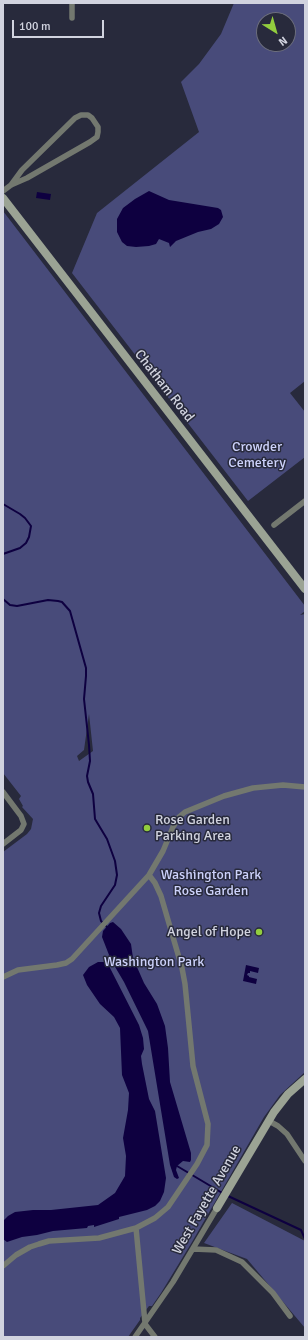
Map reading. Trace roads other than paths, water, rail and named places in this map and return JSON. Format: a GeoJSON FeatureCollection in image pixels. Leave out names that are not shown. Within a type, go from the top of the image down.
{"type":"FeatureCollection","features":[{"type":"Feature","properties":{"kind":"main road","name":"Chatham Road"},"geometry":{"type":"LineString","coordinates":[[3,198],[305,590]]}},
{"type":"Feature","properties":{"kind":"main road","name":"West Fayette Avenue"},"geometry":{"type":"LineString","coordinates":[[217,1208],[269,1121],[284,1099],[305,1079]]}},
{"type":"Feature","properties":{"kind":"street"},"geometry":{"type":"LineString","coordinates":[[72,3],[72,18]]}},
{"type":"Feature","properties":{"kind":"street"},"geometry":{"type":"LineString","coordinates":[[3,191],[11,185],[27,178],[97,137],[98,126],[92,118],[88,115],[81,115],[75,118],[22,170],[11,185]]}},
{"type":"Feature","properties":{"kind":"street"},"geometry":{"type":"LineString","coordinates":[[274,525],[305,501]]}},
{"type":"Feature","properties":{"kind":"street"},"geometry":{"type":"LineString","coordinates":[[3,977],[18,970],[66,963],[72,959],[149,875],[163,851],[173,827],[179,817],[185,812],[212,800],[253,788],[282,786],[305,787]]}},
{"type":"Feature","properties":{"kind":"street"},"geometry":{"type":"LineString","coordinates":[[3,792],[21,816],[24,824],[21,830],[3,844]]}},
{"type":"Feature","properties":{"kind":"street"},"geometry":{"type":"LineString","coordinates":[[3,1266],[20,1252],[44,1242],[99,1238],[136,1228],[155,1218],[165,1211],[193,1170],[207,1145],[208,1124],[193,1066],[182,968],[161,896],[155,883],[149,875]]}},
{"type":"Feature","properties":{"kind":"street"},"geometry":{"type":"LineString","coordinates":[[269,1121],[278,1126],[287,1134],[305,1161]]}},
{"type":"Feature","properties":{"kind":"street","name":"West Fayette Avenue"},"geometry":{"type":"LineString","coordinates":[[135,1337],[174,1282],[217,1208]]}},
{"type":"Feature","properties":{"kind":"street"},"geometry":{"type":"LineString","coordinates":[[136,1228],[145,1324],[154,1337]]}},
{"type":"Feature","properties":{"kind":"street"},"geometry":{"type":"LineString","coordinates":[[193,1249],[216,1250],[242,1262],[273,1293],[290,1316]]}},
{"type":"Feature","properties":{"kind":"waterway"},"geometry":{"type":"LineString","coordinates":[[3,504],[20,514],[31,526],[26,543],[20,548],[3,554]]}},
{"type":"Feature","properties":{"kind":"waterway"},"geometry":{"type":"LineString","coordinates":[[3,599],[10,605],[17,606],[48,600],[58,601],[62,602],[70,611],[86,668],[84,699],[90,761],[87,776],[88,782],[93,794],[95,819],[107,839],[115,861],[117,875],[115,885],[101,906],[99,913],[101,921],[107,927]]}},
{"type":"Feature","properties":{"kind":"waterway"},"geometry":{"type":"LineString","coordinates":[[177,1166],[224,1194]]}},
{"type":"Feature","properties":{"kind":"waterway"},"geometry":{"type":"LineString","coordinates":[[228,1196],[301,1230],[305,1239]]}},
{"type":"Feature","properties":{"kind":"place","name":"Rose Garden Parking Area"},"geometry":{"type":"Point","coordinates":[147,828]}},
{"type":"Feature","properties":{"kind":"place","name":"Angel of Hope"},"geometry":{"type":"Point","coordinates":[259,932]}},
{"type":"Feature","properties":{"kind":"park label","name":"Crowder Cemetery"},"geometry":{"type":"Point","coordinates":[257,456]}},
{"type":"Feature","properties":{"kind":"park label","name":"Washington Park Rose Garden"},"geometry":{"type":"Point","coordinates":[211,884]}},
{"type":"Feature","properties":{"kind":"park label","name":"Washington Park"},"geometry":{"type":"Point","coordinates":[154,962]}}]}
